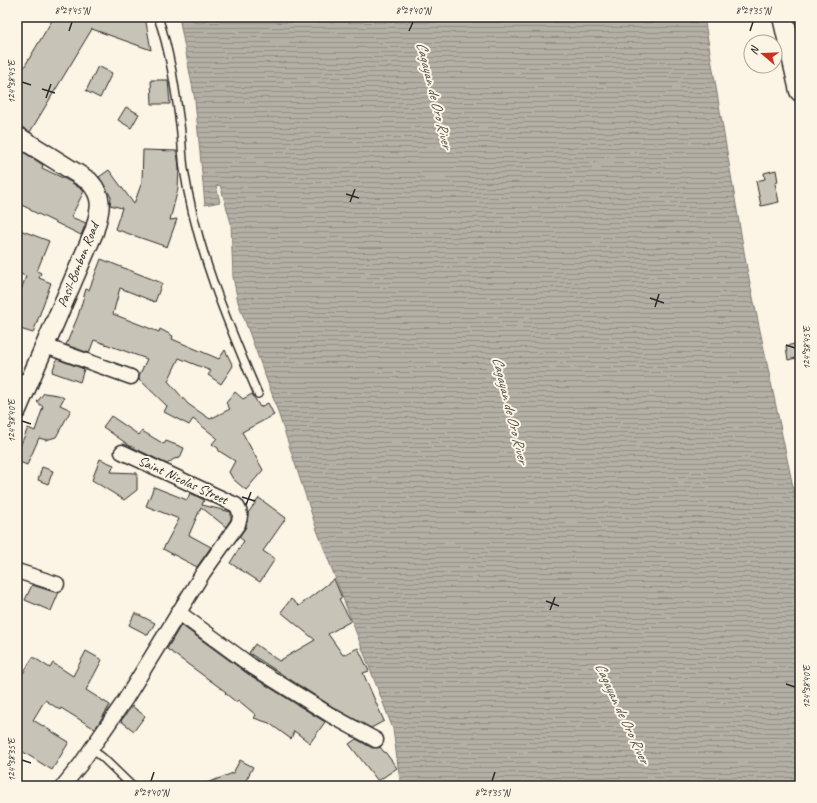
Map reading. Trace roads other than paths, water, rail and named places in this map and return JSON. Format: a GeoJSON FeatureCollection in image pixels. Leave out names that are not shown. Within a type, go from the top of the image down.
{"type":"FeatureCollection","features":[{"type":"Feature","properties":{"kind":"main road"},"geometry":{"type":"LineString","coordinates":[[783,17],[800,91]]}},
{"type":"Feature","properties":{"kind":"street","name":"Pasil-Bonbon Road"},"geometry":{"type":"LineString","coordinates":[[17,136],[89,181],[97,189],[100,202],[99,215],[94,232],[45,346],[23,382],[17,410]]}},
{"type":"Feature","properties":{"kind":"street"},"geometry":{"type":"LineString","coordinates":[[45,346],[131,378]]}},
{"type":"Feature","properties":{"kind":"street","name":"Saint Nicolas Street"},"geometry":{"type":"LineString","coordinates":[[63,786],[92,749],[125,700],[202,572],[238,524],[241,517],[240,511],[236,505],[122,452]]}},
{"type":"Feature","properties":{"kind":"street"},"geometry":{"type":"LineString","coordinates":[[17,570],[57,584]]}},
{"type":"Feature","properties":{"kind":"street"},"geometry":{"type":"LineString","coordinates":[[178,612],[253,667],[332,716],[376,740]]}},
{"type":"Feature","properties":{"kind":"lane"},"geometry":{"type":"LineString","coordinates":[[158,17],[172,68],[180,125],[184,169],[194,219],[220,302],[258,394]]}},
{"type":"Feature","properties":{"kind":"lane"},"geometry":{"type":"LineString","coordinates":[[92,749],[132,786]]}},
{"type":"Feature","properties":{"kind":"water","name":"Cagayan de Oro River"},"geometry":{"type":"Polygon","coordinates":[[[179,17],[704,17],[747,269],[800,520],[800,786],[403,786],[400,781],[393,729],[317,530],[272,394],[238,302],[233,277],[231,223],[220,185],[216,186],[220,202],[205,205],[195,100],[179,17]]]}}]}
